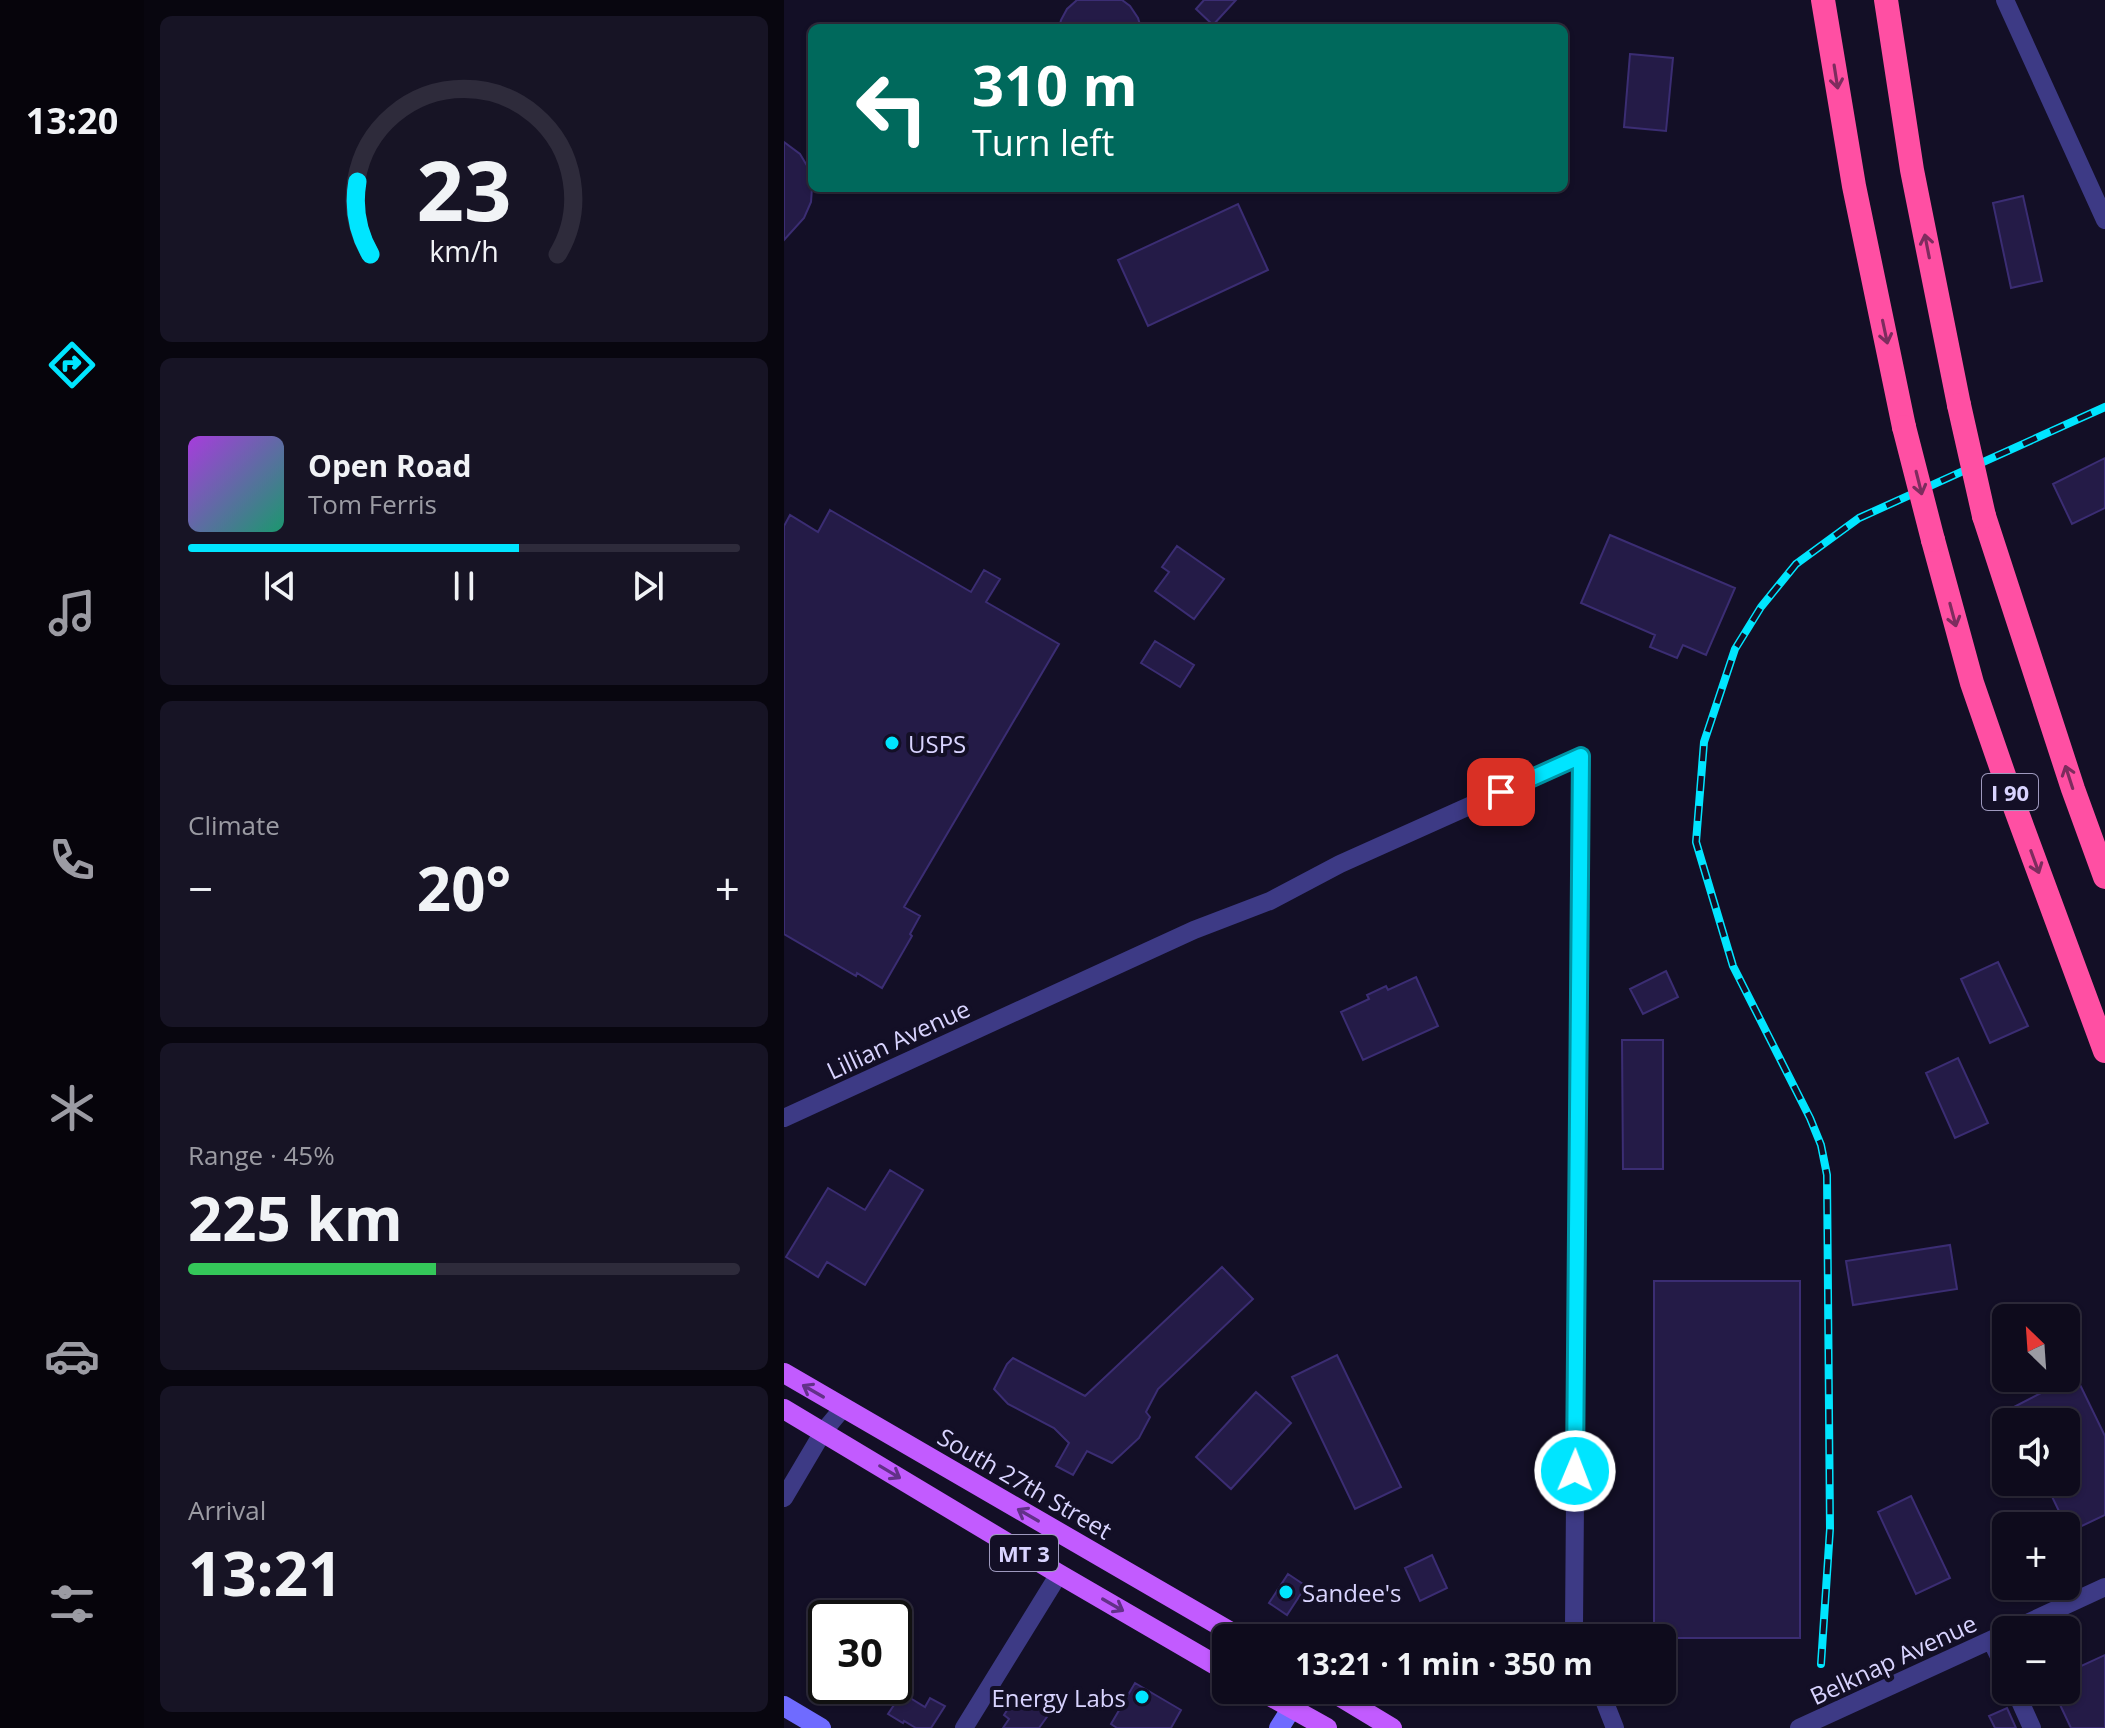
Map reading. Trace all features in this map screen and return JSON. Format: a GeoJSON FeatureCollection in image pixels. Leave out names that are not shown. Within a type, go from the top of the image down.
{"type":"FeatureCollection","features":[{"type":"Feature","properties":{"kind":"highway","name":"I 90"},"geometry":{"type":"LineString","coordinates":[[1823,0],[1854,186],[1904,427],[1933,540],[1972,683],[2104,1046]]}},
{"type":"Feature","properties":{"kind":"highway","name":"I 90"},"geometry":{"type":"LineString","coordinates":[[1886,0],[1912,170],[1984,516],[2105,877]]}},
{"type":"Feature","properties":{"kind":"main road","name":"South 27th Street"},"geometry":{"type":"LineString","coordinates":[[784,1373],[1217,1624]]}},
{"type":"Feature","properties":{"kind":"main road","name":"MT 3"},"geometry":{"type":"LineString","coordinates":[[784,1409],[1212,1663]]}},
{"type":"Feature","properties":{"kind":"main road"},"geometry":{"type":"LineString","coordinates":[[1283,1704],[1327,1728]]}},
{"type":"Feature","properties":{"kind":"main road"},"geometry":{"type":"LineString","coordinates":[[1279,1728],[1294,1704]]}},
{"type":"Feature","properties":{"kind":"main road"},"geometry":{"type":"LineString","coordinates":[[1352,1704],[1392,1728]]}},
{"type":"Feature","properties":{"kind":"main road"},"geometry":{"type":"LineString","coordinates":[[784,1706],[821,1728]]}},
{"type":"Feature","properties":{"kind":"street"},"geometry":{"type":"LineString","coordinates":[[2005,0],[2105,220]]}},
{"type":"Feature","properties":{"kind":"street","name":"Lillian Avenue"},"geometry":{"type":"LineString","coordinates":[[784,1118],[1194,930],[1270,901],[1340,864],[1581,756],[1574,1624]]}},
{"type":"Feature","properties":{"kind":"street"},"geometry":{"type":"LineString","coordinates":[[784,1498],[823,1432],[843,1408]]}},
{"type":"Feature","properties":{"kind":"street"},"geometry":{"type":"LineString","coordinates":[[964,1728],[1059,1574]]}},
{"type":"Feature","properties":{"kind":"street","name":"Belknap Avenue"},"geometry":{"type":"LineString","coordinates":[[2042,1616],[2105,1587]]}},
{"type":"Feature","properties":{"kind":"street","name":"Belknap Avenue"},"geometry":{"type":"LineString","coordinates":[[1799,1728],[1992,1639]]}},
{"type":"Feature","properties":{"kind":"street"},"geometry":{"type":"LineString","coordinates":[[1606,1704],[1615,1728]]}},
{"type":"Feature","properties":{"kind":"street"},"geometry":{"type":"LineString","coordinates":[[2021,1704],[2032,1728]]}},
{"type":"Feature","properties":{"kind":"building"},"geometry":{"type":"Polygon","coordinates":[[[1077,0],[1122,0],[1130,6],[1140,24],[1060,24],[1067,9],[1077,0]]]}},
{"type":"Feature","properties":{"kind":"building"},"geometry":{"type":"Polygon","coordinates":[[[1204,0],[1236,0],[1214,24],[1196,9],[1204,0]]]}},
{"type":"Feature","properties":{"kind":"building"},"geometry":{"type":"Polygon","coordinates":[[[1630,54],[1673,58],[1666,131],[1624,127],[1630,54]]]}},
{"type":"Feature","properties":{"kind":"building"},"geometry":{"type":"Polygon","coordinates":[[[784,142],[800,154],[808,167],[808,192],[812,192],[804,218],[784,240],[784,142]]]}},
{"type":"Feature","properties":{"kind":"building"},"geometry":{"type":"Polygon","coordinates":[[[2023,196],[2042,281],[2011,288],[1993,203],[2023,196]]]}},
{"type":"Feature","properties":{"kind":"building"},"geometry":{"type":"Polygon","coordinates":[[[1238,204],[1268,270],[1148,326],[1118,260],[1238,204]]]}},
{"type":"Feature","properties":{"kind":"building"},"geometry":{"type":"Polygon","coordinates":[[[2105,458],[2105,508],[2072,524],[2053,484],[2105,458]]]}},
{"type":"Feature","properties":{"kind":"building","name":"USPS"},"geometry":{"type":"Polygon","coordinates":[[[830,510],[971,592],[984,570],[1000,579],[986,602],[1059,644],[904,907],[920,916],[882,988],[784,934],[784,526],[790,515],[818,532],[830,510]]]}},
{"type":"Feature","properties":{"kind":"building"},"geometry":{"type":"Polygon","coordinates":[[[1610,535],[1735,588],[1706,655],[1683,645],[1677,658],[1650,647],[1655,635],[1581,603],[1610,535]]]}},
{"type":"Feature","properties":{"kind":"building"},"geometry":{"type":"Polygon","coordinates":[[[1177,546],[1224,579],[1194,619],[1155,591],[1169,572],[1162,567],[1177,546]]]}},
{"type":"Feature","properties":{"kind":"building"},"geometry":{"type":"Polygon","coordinates":[[[1155,641],[1194,665],[1180,687],[1141,663],[1155,641]]]}},
{"type":"Feature","properties":{"kind":"building"},"geometry":{"type":"Polygon","coordinates":[[[1998,962],[2028,1026],[1990,1043],[1961,979],[1998,962]]]}},
{"type":"Feature","properties":{"kind":"building"},"geometry":{"type":"Polygon","coordinates":[[[1666,971],[1678,997],[1643,1014],[1630,989],[1666,971]]]}},
{"type":"Feature","properties":{"kind":"building"},"geometry":{"type":"Polygon","coordinates":[[[1416,977],[1438,1026],[1363,1060],[1341,1012],[1369,999],[1367,995],[1386,986],[1388,990],[1416,977]]]}},
{"type":"Feature","properties":{"kind":"building"},"geometry":{"type":"Polygon","coordinates":[[[1622,1040],[1663,1040],[1663,1169],[1623,1169],[1622,1040]]]}},
{"type":"Feature","properties":{"kind":"building"},"geometry":{"type":"Polygon","coordinates":[[[1958,1058],[1988,1123],[1955,1138],[1926,1073],[1958,1058]]]}},
{"type":"Feature","properties":{"kind":"building"},"geometry":{"type":"Polygon","coordinates":[[[890,1170],[923,1190],[865,1285],[827,1262],[818,1277],[786,1257],[828,1188],[865,1210],[890,1170]]]}},
{"type":"Feature","properties":{"kind":"building"},"geometry":{"type":"Polygon","coordinates":[[[1950,1245],[1957,1289],[1853,1305],[1846,1261],[1950,1245]]]}},
{"type":"Feature","properties":{"kind":"building"},"geometry":{"type":"Polygon","coordinates":[[[1222,1267],[1253,1299],[1158,1389],[1146,1412],[1150,1417],[1139,1438],[1112,1463],[1087,1451],[1073,1475],[1056,1466],[1069,1443],[1054,1428],[1008,1404],[994,1389],[1007,1364],[1013,1358],[1085,1396],[1222,1267]]]}},
{"type":"Feature","properties":{"kind":"building"},"geometry":{"type":"Polygon","coordinates":[[[1654,1281],[1800,1281],[1800,1638],[1676,1638],[1676,1624],[1654,1624],[1654,1281]]]}},
{"type":"Feature","properties":{"kind":"building"},"geometry":{"type":"Polygon","coordinates":[[[1337,1355],[1401,1487],[1355,1509],[1292,1377],[1337,1355]]]}},
{"type":"Feature","properties":{"kind":"building"},"geometry":{"type":"Polygon","coordinates":[[[2080,1385],[2105,1436],[2105,1515],[2080,1527],[2080,1512],[2059,1512],[2052,1496],[2080,1496],[2080,1408],[2012,1408],[2043,1392],[2080,1392],[2080,1385]]]}},
{"type":"Feature","properties":{"kind":"building"},"geometry":{"type":"Polygon","coordinates":[[[1256,1392],[1291,1423],[1231,1489],[1196,1457],[1256,1392]]]}},
{"type":"Feature","properties":{"kind":"building"},"geometry":{"type":"Polygon","coordinates":[[[1911,1496],[1950,1578],[1916,1594],[1878,1512],[1911,1496]]]}},
{"type":"Feature","properties":{"kind":"building"},"geometry":{"type":"Polygon","coordinates":[[[1432,1555],[1447,1588],[1420,1601],[1405,1568],[1432,1555]]]}},
{"type":"Feature","properties":{"kind":"building"},"geometry":{"type":"Polygon","coordinates":[[[1288,1574],[1306,1586],[1287,1615],[1269,1603],[1288,1574]]]}},
{"type":"Feature","properties":{"kind":"building"},"geometry":{"type":"Polygon","coordinates":[[[2105,1655],[2105,1728],[2071,1728],[2060,1704],[2080,1704],[2080,1667],[2105,1655]]]}},
{"type":"Feature","properties":{"kind":"building","name":"Energy Labs"},"geometry":{"type":"Polygon","coordinates":[[[1135,1683],[1181,1710],[1171,1728],[1117,1728],[1111,1724],[1135,1683]]]}},
{"type":"Feature","properties":{"kind":"building"},"geometry":{"type":"Polygon","coordinates":[[[1018,1693],[1049,1714],[1039,1728],[1003,1728],[1009,1719],[1004,1715],[1018,1693]]]}},
{"type":"Feature","properties":{"kind":"building"},"geometry":{"type":"Polygon","coordinates":[[[930,1698],[945,1706],[931,1728],[916,1728],[888,1714],[895,1704],[912,1704],[912,1699],[925,1707],[930,1698]]]}},
{"type":"Feature","properties":{"kind":"building"},"geometry":{"type":"Polygon","coordinates":[[[2007,1708],[2016,1728],[1995,1728],[1989,1716],[2007,1708]]]}},
{"type":"Feature","properties":{"kind":"railway"},"geometry":{"type":"LineString","coordinates":[[1821,1664],[1830,1529],[1827,1175],[1821,1145],[1810,1118],[1733,966],[1696,842],[1704,742],[1735,649],[1761,607],[1796,564],[1859,518],[2105,407]]}},
{"type":"Feature","properties":{"kind":"place","name":"USPS"},"geometry":{"type":"Point","coordinates":[892,743]}},
{"type":"Feature","properties":{"kind":"place","name":"Sandee's"},"geometry":{"type":"Point","coordinates":[1286,1592]}},
{"type":"Feature","properties":{"kind":"place","name":"Energy Labs"},"geometry":{"type":"Point","coordinates":[1142,1697]}},
{"type":"Feature","properties":{"kind":"route"},"geometry":{"type":"LineString","coordinates":[[1501,792],[1581,756],[1575,1471]]}}]}
